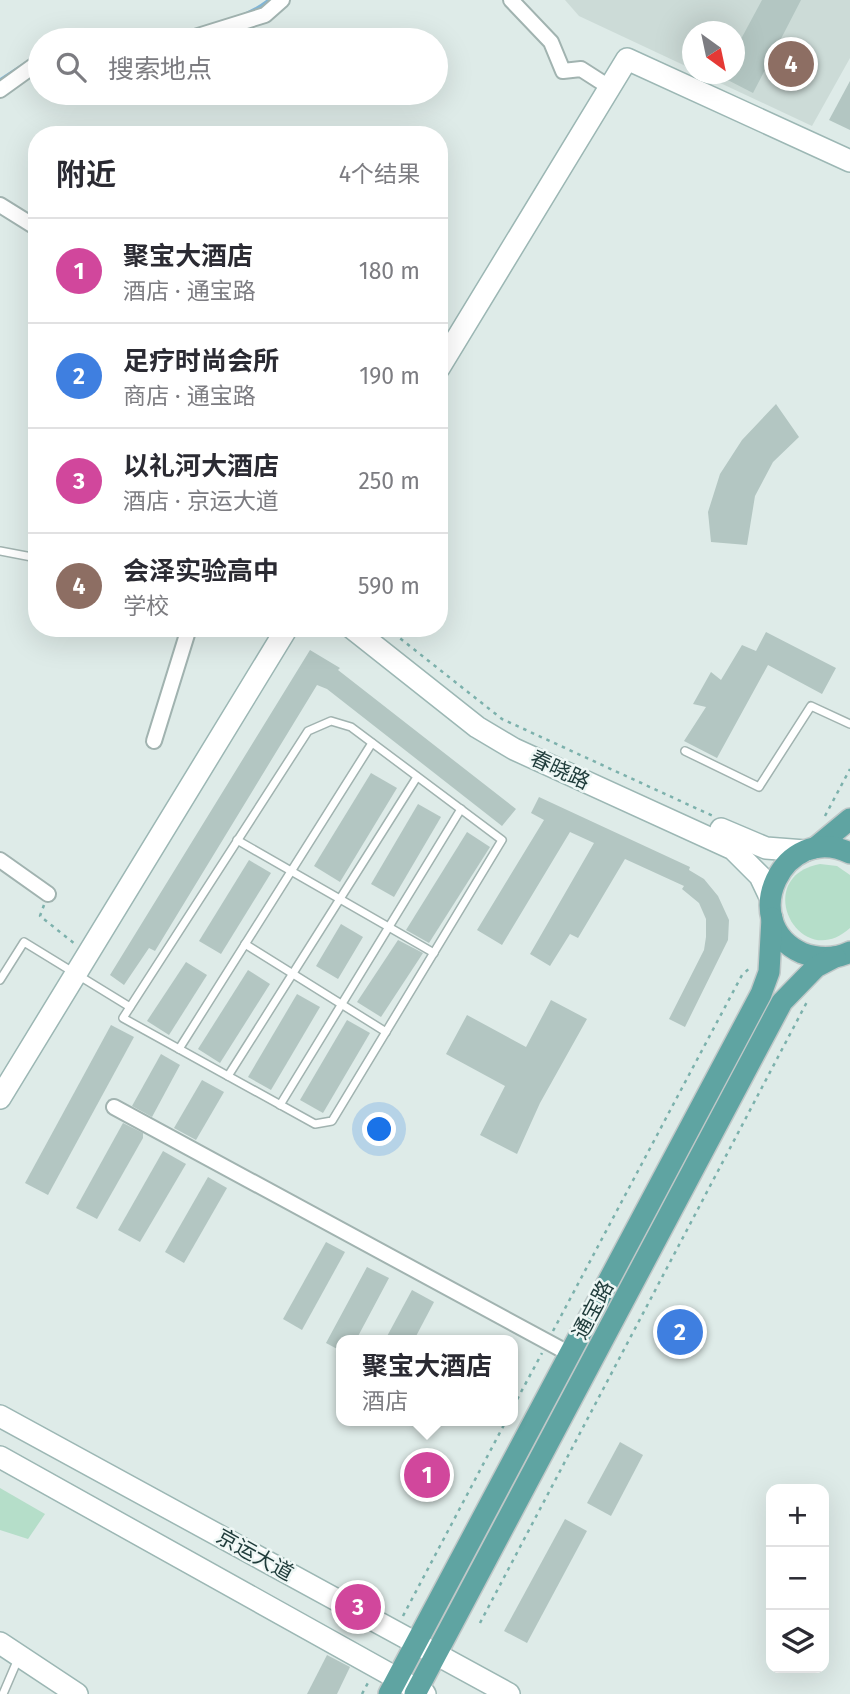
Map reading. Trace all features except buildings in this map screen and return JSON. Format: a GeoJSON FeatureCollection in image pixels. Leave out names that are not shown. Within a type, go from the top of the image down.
{"type":"FeatureCollection","features":[{"type":"Feature","properties":{"kind":"main road"},"geometry":{"type":"LineString","coordinates":[[845,954],[815,957],[796,950],[781,936],[771,908],[781,869],[850,819]]}},
{"type":"Feature","properties":{"kind":"main road"},"geometry":{"type":"LineString","coordinates":[[810,849],[836,848],[850,853]]}},
{"type":"Feature","properties":{"kind":"main road","name":"通宝路"},"geometry":{"type":"LineString","coordinates":[[393,1687],[761,994],[769,972],[771,908]]}},
{"type":"Feature","properties":{"kind":"main road","name":"通宝路"},"geometry":{"type":"LineString","coordinates":[[419,1693],[436,1654],[782,1002],[816,967],[845,954]]}},
{"type":"Feature","properties":{"kind":"street"},"geometry":{"type":"LineString","coordinates":[[223,28],[265,15],[282,0]]}},
{"type":"Feature","properties":{"kind":"street"},"geometry":{"type":"LineString","coordinates":[[511,0],[551,41],[563,71],[581,69],[610,87]]}},
{"type":"Feature","properties":{"kind":"street"},"geometry":{"type":"LineString","coordinates":[[448,353],[626,59],[850,162]]}},
{"type":"Feature","properties":{"kind":"street"},"geometry":{"type":"LineString","coordinates":[[0,90],[28,70]]}},
{"type":"Feature","properties":{"kind":"street"},"geometry":{"type":"LineString","coordinates":[[0,205],[28,222]]}},
{"type":"Feature","properties":{"kind":"street"},"geometry":{"type":"LineString","coordinates":[[154,741],[186,637]]}},
{"type":"Feature","properties":{"kind":"street"},"geometry":{"type":"LineString","coordinates":[[0,1098],[282,637]]}},
{"type":"Feature","properties":{"kind":"street","name":"春晓路"},"geometry":{"type":"LineString","coordinates":[[363,637],[477,727],[514,749],[733,849],[760,876],[771,908]]}},
{"type":"Feature","properties":{"kind":"street","name":"春晓路"},"geometry":{"type":"LineString","coordinates":[[384,637],[484,716],[520,738],[766,848],[810,849]]}},
{"type":"Feature","properties":{"kind":"street"},"geometry":{"type":"LineString","coordinates":[[0,860],[48,894]]}},
{"type":"Feature","properties":{"kind":"street"},"geometry":{"type":"LineString","coordinates":[[114,1107],[570,1354]]}},
{"type":"Feature","properties":{"kind":"street","name":"京运大道"},"geometry":{"type":"LineString","coordinates":[[0,1416],[509,1694]]}},
{"type":"Feature","properties":{"kind":"street","name":"京运大道"},"geometry":{"type":"LineString","coordinates":[[0,1457],[375,1668],[393,1687],[419,1693]]}},
{"type":"Feature","properties":{"kind":"street"},"geometry":{"type":"LineString","coordinates":[[0,1643],[76,1694]]}},
{"type":"Feature","properties":{"kind":"lane"},"geometry":{"type":"LineString","coordinates":[[0,551],[28,556]]}},
{"type":"Feature","properties":{"kind":"lane"},"geometry":{"type":"LineString","coordinates":[[685,751],[759,787],[811,706],[850,724]]}},
{"type":"Feature","properties":{"kind":"lane"},"geometry":{"type":"LineString","coordinates":[[331,721],[351,727],[372,743],[502,840],[332,1121],[315,1124],[123,1018],[308,731],[331,721]]}},
{"type":"Feature","properties":{"kind":"lane"},"geometry":{"type":"LineString","coordinates":[[179,1049],[372,743]]}},
{"type":"Feature","properties":{"kind":"lane"},"geometry":{"type":"LineString","coordinates":[[228,1076],[417,777]]}},
{"type":"Feature","properties":{"kind":"lane"},"geometry":{"type":"LineString","coordinates":[[280,1105],[461,809]]}},
{"type":"Feature","properties":{"kind":"lane"},"geometry":{"type":"LineString","coordinates":[[237,840],[434,953]]}},
{"type":"Feature","properties":{"kind":"lane"},"geometry":{"type":"LineString","coordinates":[[0,980],[24,942],[130,1007]]}},
{"type":"Feature","properties":{"kind":"lane"},"geometry":{"type":"LineString","coordinates":[[245,944],[386,1032]]}},
{"type":"Feature","properties":{"kind":"lane"},"geometry":{"type":"LineString","coordinates":[[3,1694],[20,1656]]}},
{"type":"Feature","properties":{"kind":"path"},"geometry":{"type":"LineString","coordinates":[[398,637],[502,719],[725,821]]}},
{"type":"Feature","properties":{"kind":"path"},"geometry":{"type":"LineString","coordinates":[[825,818],[850,769]]}},
{"type":"Feature","properties":{"kind":"path"},"geometry":{"type":"LineString","coordinates":[[48,894],[40,916],[75,944],[75,975]]}},
{"type":"Feature","properties":{"kind":"path"},"geometry":{"type":"LineString","coordinates":[[518,1397],[742,975],[752,966]]}},
{"type":"Feature","properties":{"kind":"path"},"geometry":{"type":"LineString","coordinates":[[480,1623],[805,1010],[816,967]]}},
{"type":"Feature","properties":{"kind":"path"},"geometry":{"type":"LineString","coordinates":[[395,1631],[503,1426]]}},
{"type":"Feature","properties":{"kind":"path"},"geometry":{"type":"LineString","coordinates":[[362,1694],[375,1668]]}},
{"type":"Feature","properties":{"kind":"shaded area"},"geometry":{"type":"Polygon","coordinates":[[[565,0],[850,0],[850,58],[812,126],[722,84],[745,84],[745,21],[682,21],[682,64],[579,16],[565,0]]]}},
{"type":"Feature","properties":{"kind":"green space"},"geometry":{"type":"Polygon","coordinates":[[[820,864],[837,866],[850,875],[850,928],[831,939],[814,939],[800,931],[790,918],[785,902],[788,886],[799,872],[820,864]]]}},
{"type":"Feature","properties":{"kind":"green space"},"geometry":{"type":"Polygon","coordinates":[[[0,1488],[45,1514],[28,1539],[0,1530],[0,1488]]]}},
{"type":"Feature","properties":{"kind":"waterway"},"geometry":{"type":"LineString","coordinates":[[206,28],[244,15],[269,0]]}},
{"type":"Feature","properties":{"kind":"waterway"},"geometry":{"type":"LineString","coordinates":[[0,80],[28,62]]}},
{"type":"Feature","properties":{"kind":"place","name":"会泽实验高中"},"geometry":{"type":"Point","coordinates":[791,64]}},
{"type":"Feature","properties":{"kind":"place","name":"足疗时尚会所"},"geometry":{"type":"Point","coordinates":[680,1332]}},
{"type":"Feature","properties":{"kind":"place","name":"聚宝大酒店"},"geometry":{"type":"Point","coordinates":[427,1475]}},
{"type":"Feature","properties":{"kind":"place","name":"以礼河大酒店"},"geometry":{"type":"Point","coordinates":[358,1607]}}]}
